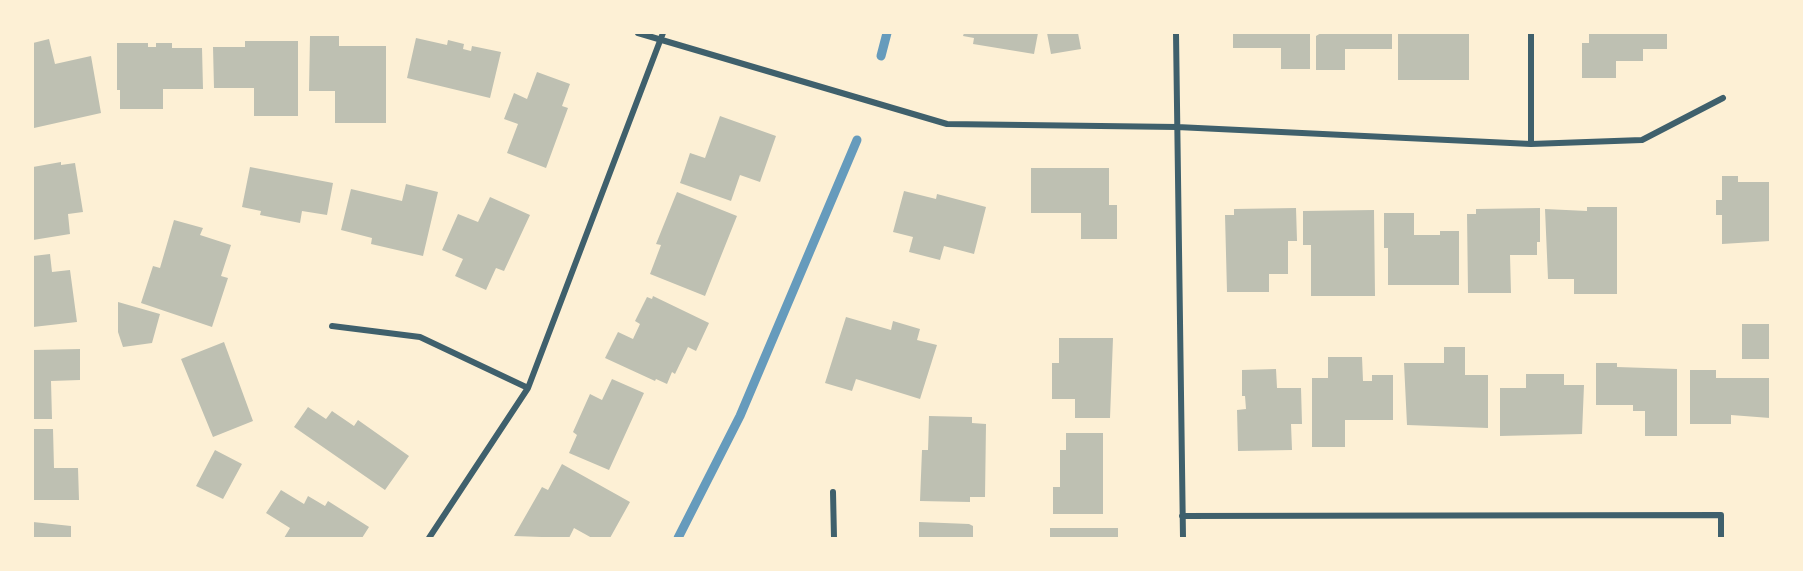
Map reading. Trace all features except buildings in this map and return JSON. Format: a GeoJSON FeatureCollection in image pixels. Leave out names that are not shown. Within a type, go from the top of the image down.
{"type":"FeatureCollection","features":[{"type":"Feature","properties":{"kind":"street"},"geometry":{"type":"LineString","coordinates":[[638,33],[662,37],[947,123],[1177,128],[1531,144],[1642,140],[1723,98]]}},
{"type":"Feature","properties":{"kind":"street"},"geometry":{"type":"LineString","coordinates":[[1176,33],[1183,538]]}},
{"type":"Feature","properties":{"kind":"street"},"geometry":{"type":"LineString","coordinates":[[1530,33],[1531,144]]}},
{"type":"Feature","properties":{"kind":"street"},"geometry":{"type":"LineString","coordinates":[[429,538],[528,388],[662,37]]}},
{"type":"Feature","properties":{"kind":"street"},"geometry":{"type":"LineString","coordinates":[[332,326],[420,337],[528,388]]}},
{"type":"Feature","properties":{"kind":"street"},"geometry":{"type":"LineString","coordinates":[[833,492],[834,538]]}},
{"type":"Feature","properties":{"kind":"street"},"geometry":{"type":"LineString","coordinates":[[1182,516],[1721,515],[1721,538]]}},
{"type":"Feature","properties":{"kind":"waterway"},"geometry":{"type":"LineString","coordinates":[[881,56],[887,33]]}},
{"type":"Feature","properties":{"kind":"waterway"},"geometry":{"type":"LineString","coordinates":[[678,538],[740,416],[857,140]]}}]}
